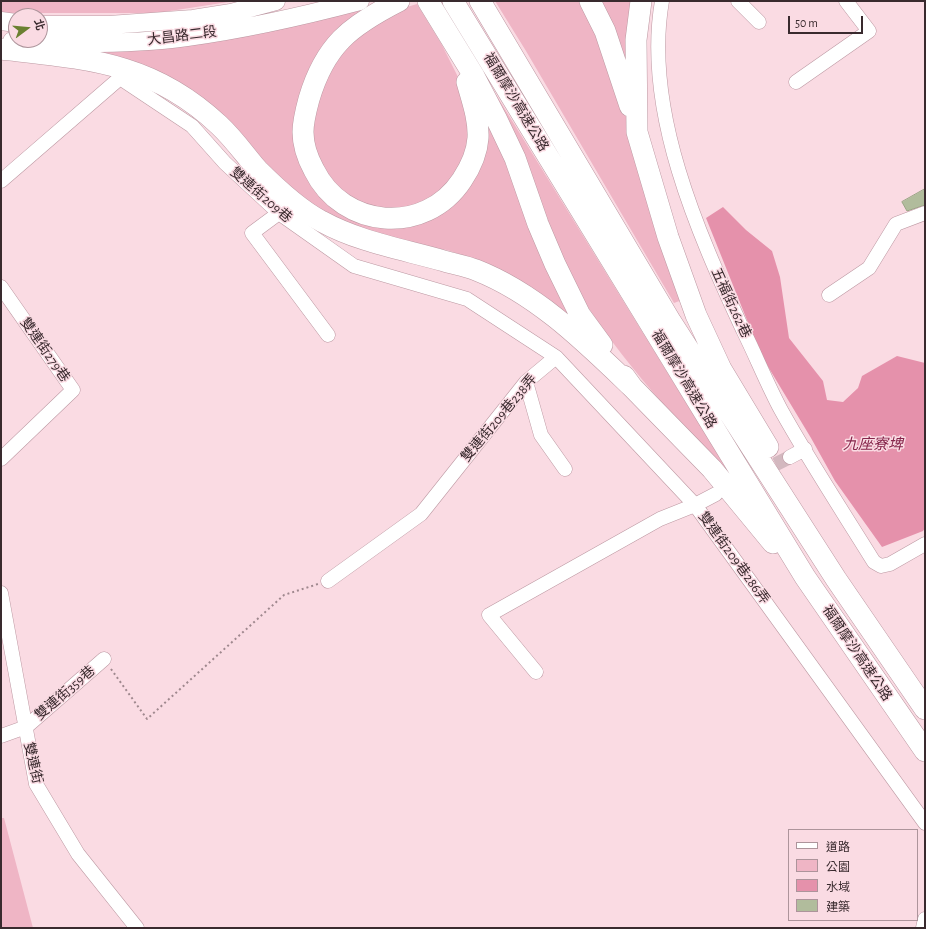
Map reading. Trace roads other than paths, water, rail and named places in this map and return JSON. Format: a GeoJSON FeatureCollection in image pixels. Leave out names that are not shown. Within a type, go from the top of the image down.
{"type":"FeatureCollection","features":[{"type":"Feature","properties":{"kind":"highway"},"geometry":{"type":"LineString","coordinates":[[399,1],[364,20],[340,39],[315,78],[304,120],[303,133],[310,163],[319,180],[332,196],[346,206],[374,217],[395,219],[411,216],[428,210],[443,201],[456,189],[471,166],[478,138],[476,113],[452,41]]}},
{"type":"Feature","properties":{"kind":"highway"},"geometry":{"type":"LineString","coordinates":[[428,1],[474,76],[496,118],[515,158],[538,224],[580,315],[632,387]]}},
{"type":"Feature","properties":{"kind":"highway","name":"福爾摩沙高速公路"},"geometry":{"type":"LineString","coordinates":[[452,1],[805,577],[925,751]]}},
{"type":"Feature","properties":{"kind":"highway","name":"福爾摩沙高速公路"},"geometry":{"type":"LineString","coordinates":[[480,1],[671,322],[836,579],[925,709]]}},
{"type":"Feature","properties":{"kind":"highway"},"geometry":{"type":"LineString","coordinates":[[590,1],[605,30],[615,56],[668,237],[696,315],[721,369],[767,445],[836,579]]}},
{"type":"Feature","properties":{"kind":"highway"},"geometry":{"type":"LineString","coordinates":[[637,132],[636,40],[640,1]]}},
{"type":"Feature","properties":{"kind":"highway"},"geometry":{"type":"LineString","coordinates":[[1,49],[106,64],[136,72],[155,80],[184,96],[219,125],[259,170],[288,197],[320,221],[360,239],[476,269],[532,300],[582,339],[632,387],[712,469],[764,534],[805,577]]}},
{"type":"Feature","properties":{"kind":"main road","name":"大昌路二段"},"geometry":{"type":"LineString","coordinates":[[48,25],[109,25],[193,19],[231,14],[276,1]]}},
{"type":"Feature","properties":{"kind":"main road","name":"大昌路二段"},"geometry":{"type":"LineString","coordinates":[[1,41],[69,44],[187,37],[308,15],[360,1]]}},
{"type":"Feature","properties":{"kind":"street","name":"五福街262巷"},"geometry":{"type":"LineString","coordinates":[[662,1],[658,37],[660,76],[665,114],[680,177],[717,274],[781,410],[874,562],[881,566],[890,564],[925,544]]}},
{"type":"Feature","properties":{"kind":"street"},"geometry":{"type":"LineString","coordinates":[[738,1],[759,22]]}},
{"type":"Feature","properties":{"kind":"street"},"geometry":{"type":"LineString","coordinates":[[796,82],[869,31],[846,1]]}},
{"type":"Feature","properties":{"kind":"street","name":"雙連街209巷"},"geometry":{"type":"LineString","coordinates":[[1,181],[120,78],[192,126],[225,163],[279,213],[354,266],[467,298],[556,357]]}},
{"type":"Feature","properties":{"kind":"street"},"geometry":{"type":"LineString","coordinates":[[279,213],[252,233],[328,335]]}},
{"type":"Feature","properties":{"kind":"street"},"geometry":{"type":"LineString","coordinates":[[829,295],[869,268],[896,224],[925,213]]}},
{"type":"Feature","properties":{"kind":"street","name":"雙連街279巷"},"geometry":{"type":"LineString","coordinates":[[1,287],[73,390],[1,459]]}},
{"type":"Feature","properties":{"kind":"street"},"geometry":{"type":"LineString","coordinates":[[556,357],[695,505],[716,494]]}},
{"type":"Feature","properties":{"kind":"street","name":"雙連街209巷238弄"},"geometry":{"type":"LineString","coordinates":[[328,581],[421,514],[526,382],[556,357]]}},
{"type":"Feature","properties":{"kind":"street"},"geometry":{"type":"LineString","coordinates":[[526,382],[541,435],[565,469]]}},
{"type":"Feature","properties":{"kind":"street"},"geometry":{"type":"LineString","coordinates":[[790,457],[805,449]]}},
{"type":"Feature","properties":{"kind":"street","name":"雙連街209巷286弄"},"geometry":{"type":"LineString","coordinates":[[536,672],[489,615],[660,519],[695,505],[925,823]]}},
{"type":"Feature","properties":{"kind":"street","name":"雙連街"},"geometry":{"type":"LineString","coordinates":[[1,593],[36,784],[78,854],[137,928]]}},
{"type":"Feature","properties":{"kind":"street","name":"雙連街359巷"},"geometry":{"type":"LineString","coordinates":[[26,727],[104,659]]}},
{"type":"Feature","properties":{"kind":"street"},"geometry":{"type":"LineString","coordinates":[[1,736],[26,727]]}},
{"type":"Feature","properties":{"kind":"street"},"geometry":{"type":"LineString","coordinates":[[922,928],[925,919]]}},
{"type":"Feature","properties":{"kind":"water","name":"九座寮埤"},"geometry":{"type":"Polygon","coordinates":[[[723,207],[746,230],[772,251],[780,277],[789,338],[823,381],[827,400],[843,402],[858,388],[862,376],[897,356],[925,363],[925,528],[923,531],[882,547],[835,481],[767,365],[755,340],[706,218],[723,207]]]}},
{"type":"Feature","properties":{"kind":"tunnel"},"geometry":{"type":"LineString","coordinates":[[738,483],[790,457]]}}]}
